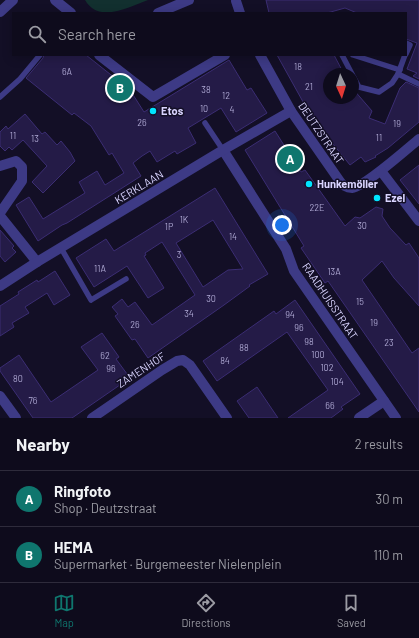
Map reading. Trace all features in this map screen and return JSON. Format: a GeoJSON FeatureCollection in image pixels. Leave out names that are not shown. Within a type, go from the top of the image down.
{"type":"FeatureCollection","features":[{"type":"Feature","properties":{"kind":"street"},"geometry":{"type":"LineString","coordinates":[[0,12],[13,0]]}},
{"type":"Feature","properties":{"kind":"street"},"geometry":{"type":"LineString","coordinates":[[56,0],[70,12]]}},
{"type":"Feature","properties":{"kind":"street"},"geometry":{"type":"LineString","coordinates":[[160,12],[189,0]]}},
{"type":"Feature","properties":{"kind":"street"},"geometry":{"type":"LineString","coordinates":[[234,0],[240,12]]}},
{"type":"Feature","properties":{"kind":"street"},"geometry":{"type":"LineString","coordinates":[[101,56],[153,97],[223,56]]}},
{"type":"Feature","properties":{"kind":"street","name":"DEUTZSTRAAT"},"geometry":{"type":"LineString","coordinates":[[261,56],[291,111],[343,185],[347,188],[353,188],[381,171]]}},
{"type":"Feature","properties":{"kind":"street","name":"KERKLAAN"},"geometry":{"type":"LineString","coordinates":[[0,286],[37,262],[223,150],[291,111]]}},
{"type":"Feature","properties":{"kind":"street"},"geometry":{"type":"LineString","coordinates":[[419,139],[381,171],[419,221]]}},
{"type":"Feature","properties":{"kind":"street","name":"RAADHUISSTRAAT"},"geometry":{"type":"LineString","coordinates":[[223,150],[286,249],[294,271],[396,418]]}},
{"type":"Feature","properties":{"kind":"street"},"geometry":{"type":"LineString","coordinates":[[0,166],[16,161],[22,166],[22,181],[0,213]]}},
{"type":"Feature","properties":{"kind":"street"},"geometry":{"type":"LineString","coordinates":[[0,216],[37,262]]}},
{"type":"Feature","properties":{"kind":"street","name":"ZAMENHOF"},"geometry":{"type":"LineString","coordinates":[[92,418],[162,370],[177,361],[182,360],[190,365],[227,418]]}},
{"type":"Feature","properties":{"kind":"street"},"geometry":{"type":"LineString","coordinates":[[0,396],[16,418]]}},
{"type":"Feature","properties":{"kind":"street"},"geometry":{"type":"LineString","coordinates":[[359,418],[384,401]]}},
{"type":"Feature","properties":{"kind":"lane"},"geometry":{"type":"LineString","coordinates":[[407,44],[410,45],[407,52]]}},
{"type":"Feature","properties":{"kind":"lane"},"geometry":{"type":"LineString","coordinates":[[0,97],[20,79],[39,56]]}},
{"type":"Feature","properties":{"kind":"lane"},"geometry":{"type":"LineString","coordinates":[[342,56],[348,68]]}},
{"type":"Feature","properties":{"kind":"lane"},"geometry":{"type":"LineString","coordinates":[[356,56],[399,72],[419,84]]}},
{"type":"Feature","properties":{"kind":"lane"},"geometry":{"type":"LineString","coordinates":[[359,87],[379,92],[392,83],[399,72],[405,56]]}},
{"type":"Feature","properties":{"kind":"lane"},"geometry":{"type":"LineString","coordinates":[[205,123],[223,150]]}},
{"type":"Feature","properties":{"kind":"lane"},"geometry":{"type":"LineString","coordinates":[[62,248],[91,300],[126,279]]}},
{"type":"Feature","properties":{"kind":"green space"},"geometry":{"type":"Polygon","coordinates":[[[85,0],[148,0],[115,12],[106,12],[98,11],[91,7],[85,0]]]}},
{"type":"Feature","properties":{"kind":"building"},"geometry":{"type":"Polygon","coordinates":[[[266,0],[419,0],[419,79],[413,76],[417,73],[407,69],[417,43],[407,39],[407,12],[355,12],[345,8],[331,12],[269,12],[266,0]]]}},
{"type":"Feature","properties":{"kind":"building"},"geometry":{"type":"Polygon","coordinates":[[[44,56],[87,56],[130,90],[144,112],[229,60],[247,90],[251,88],[267,113],[236,132],[221,108],[188,128],[196,143],[177,154],[175,151],[157,162],[150,151],[133,163],[141,176],[38,241],[16,205],[29,197],[43,219],[85,193],[79,182],[97,171],[105,185],[124,173],[112,153],[109,155],[91,126],[74,113],[72,115],[26,78],[44,56]]]}},
{"type":"Feature","properties":{"kind":"building"},"geometry":{"type":"Polygon","coordinates":[[[278,56],[335,56],[341,68],[323,68],[323,104],[359,104],[359,96],[372,111],[369,118],[385,124],[400,88],[406,82],[419,88],[419,122],[388,148],[375,156],[376,157],[365,162],[361,157],[350,165],[312,118],[278,56]]]}},
{"type":"Feature","properties":{"kind":"building"},"geometry":{"type":"Polygon","coordinates":[[[25,114],[42,134],[45,132],[57,145],[61,141],[75,161],[43,193],[32,182],[47,166],[23,140],[12,150],[9,147],[5,151],[0,146],[0,132],[6,126],[8,129],[25,114]]]}},
{"type":"Feature","properties":{"kind":"building"},"geometry":{"type":"Polygon","coordinates":[[[275,131],[301,172],[305,170],[345,226],[355,217],[360,218],[376,207],[383,209],[382,216],[390,228],[406,245],[409,243],[419,258],[419,306],[394,278],[382,261],[362,280],[412,353],[419,348],[419,412],[328,281],[325,283],[301,248],[304,246],[245,150],[275,131]]]}},
{"type":"Feature","properties":{"kind":"building"},"geometry":{"type":"Polygon","coordinates":[[[419,165],[419,204],[400,180],[419,165]]]}},
{"type":"Feature","properties":{"kind":"building"},"geometry":{"type":"Polygon","coordinates":[[[215,188],[268,274],[249,285],[250,286],[224,305],[148,358],[135,339],[132,340],[115,316],[118,314],[112,307],[122,299],[128,307],[135,302],[152,325],[195,295],[162,242],[145,253],[146,255],[144,256],[164,288],[148,298],[127,266],[94,287],[76,258],[106,239],[114,251],[215,188]],[[213,220],[176,243],[203,287],[228,270],[243,269],[213,220]]]}},
{"type":"Feature","properties":{"kind":"building"},"geometry":{"type":"Polygon","coordinates":[[[0,230],[14,246],[12,248],[16,252],[5,262],[0,256],[0,230]]]}},
{"type":"Feature","properties":{"kind":"building"},"geometry":{"type":"Polygon","coordinates":[[[55,271],[70,295],[54,305],[47,293],[25,307],[29,313],[12,323],[14,327],[0,336],[0,306],[19,294],[18,292],[55,271]]]}},
{"type":"Feature","properties":{"kind":"building"},"geometry":{"type":"Polygon","coordinates":[[[295,300],[360,394],[341,407],[343,409],[331,418],[288,418],[328,390],[287,332],[217,381],[203,361],[274,311],[276,314],[295,300]]]}},
{"type":"Feature","properties":{"kind":"building"},"geometry":{"type":"Polygon","coordinates":[[[102,333],[119,357],[116,359],[130,378],[72,418],[33,418],[0,371],[0,368],[19,355],[51,402],[98,370],[81,347],[102,333]]]}},
{"type":"Feature","properties":{"kind":"building"},"geometry":{"type":"Polygon","coordinates":[[[257,387],[278,418],[249,418],[237,401],[257,387]]]}},
{"type":"Feature","properties":{"kind":"place","name":"HEMA"},"geometry":{"type":"Point","coordinates":[120,88]}},
{"type":"Feature","properties":{"kind":"place","name":"Etos"},"geometry":{"type":"Point","coordinates":[153,111]}},
{"type":"Feature","properties":{"kind":"place","name":"Ringfoto"},"geometry":{"type":"Point","coordinates":[290,159]}},
{"type":"Feature","properties":{"kind":"place","name":"Hunkemöller"},"geometry":{"type":"Point","coordinates":[309,184]}},
{"type":"Feature","properties":{"kind":"place","name":"Ezel"},"geometry":{"type":"Point","coordinates":[377,198]}}]}
